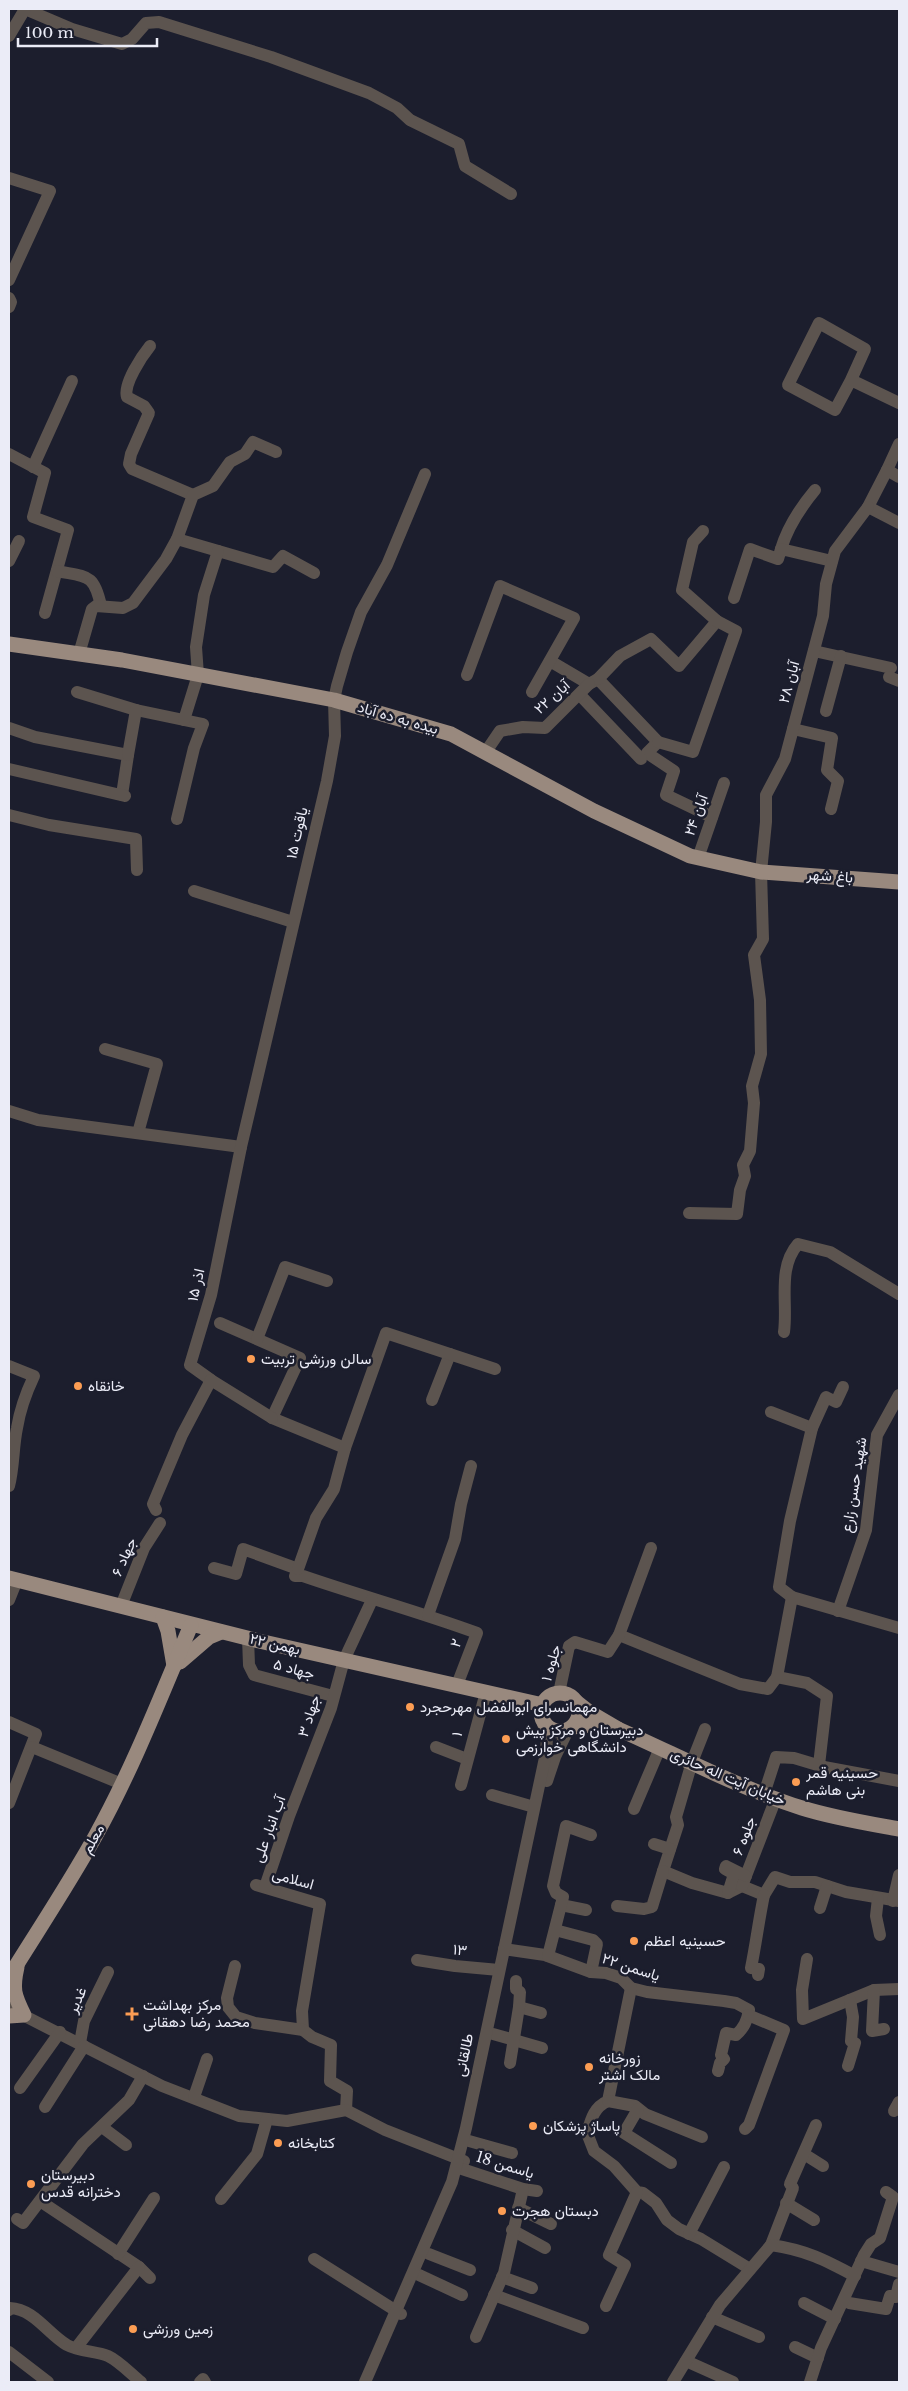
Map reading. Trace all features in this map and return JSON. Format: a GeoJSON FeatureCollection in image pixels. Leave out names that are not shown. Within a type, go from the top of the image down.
{"type":"FeatureCollection","features":[{"type":"Feature","properties":{"kind":"main road","name":"بیده به ده آباد"},"geometry":{"type":"LineString","coordinates":[[9,644],[79,654],[334,700],[452,734],[594,811],[698,858],[761,872]]}},
{"type":"Feature","properties":{"kind":"main road","name":"باغ شهر"},"geometry":{"type":"LineString","coordinates":[[761,872],[899,882]]}},
{"type":"Feature","properties":{"kind":"main road","name":"۲۲ بهمن"},"geometry":{"type":"LineString","coordinates":[[13,1579],[195,1626],[542,1705]]}},
{"type":"Feature","properties":{"kind":"main road"},"geometry":{"type":"LineString","coordinates":[[163,1617],[177,1664],[209,1637],[221,1632]]}},
{"type":"Feature","properties":{"kind":"main road","name":"معلم"},"geometry":{"type":"LineString","coordinates":[[9,1977],[54,1907],[96,1834],[122,1784],[195,1626]]}},
{"type":"Feature","properties":{"kind":"main road"},"geometry":{"type":"LineString","coordinates":[[559,1693],[565,1694],[589,1712],[618,1729],[592,1725],[557,1731],[546,1725],[542,1720],[542,1705],[548,1697],[559,1693]]}},
{"type":"Feature","properties":{"kind":"main road"},"geometry":{"type":"LineString","coordinates":[[571,1728],[578,1713],[575,1701]]}},
{"type":"Feature","properties":{"kind":"main road","name":"خیابان آیت اله حائری"},"geometry":{"type":"LineString","coordinates":[[618,1729],[770,1796],[827,1815],[899,1829]]}},
{"type":"Feature","properties":{"kind":"main road"},"geometry":{"type":"LineString","coordinates":[[16,2016],[13,1987],[17,1964]]}},
{"type":"Feature","properties":{"kind":"street"},"geometry":{"type":"LineString","coordinates":[[9,36],[25,9],[72,29],[122,44],[132,39],[146,23],[159,22],[271,57],[369,93],[397,108],[410,120],[458,144],[465,166],[511,194]]}},
{"type":"Feature","properties":{"kind":"street"},"geometry":{"type":"LineString","coordinates":[[9,178],[50,191],[9,280]]}},
{"type":"Feature","properties":{"kind":"street"},"geometry":{"type":"LineString","coordinates":[[9,298],[11,302],[9,307]]}},
{"type":"Feature","properties":{"kind":"street"},"geometry":{"type":"LineString","coordinates":[[819,323],[865,348],[851,380],[835,410],[788,385],[819,323]]}},
{"type":"Feature","properties":{"kind":"street"},"geometry":{"type":"LineString","coordinates":[[150,346],[138,363],[126,391],[127,397],[144,406],[148,413],[129,464],[132,469],[193,495]]}},
{"type":"Feature","properties":{"kind":"street"},"geometry":{"type":"LineString","coordinates":[[851,380],[899,403]]}},
{"type":"Feature","properties":{"kind":"street"},"geometry":{"type":"LineString","coordinates":[[33,467],[72,381]]}},
{"type":"Feature","properties":{"kind":"street"},"geometry":{"type":"LineString","coordinates":[[79,654],[89,614],[96,606],[123,608],[134,603],[166,559],[177,539],[193,495],[213,486],[230,462],[245,454],[252,442],[276,452]]}},
{"type":"Feature","properties":{"kind":"street","name":"آبان ۲۸"},"geometry":{"type":"LineString","coordinates":[[689,1213],[737,1214],[740,1190],[745,1176],[743,1165],[750,1150],[754,1103],[752,1086],[761,1054],[760,1000],[754,955],[763,939],[761,872],[766,822],[766,794],[785,759],[794,729],[823,616],[826,584],[835,551],[868,506],[899,444]]}},
{"type":"Feature","properties":{"kind":"street"},"geometry":{"type":"LineString","coordinates":[[9,454],[45,473],[33,517],[68,530],[45,613]]}},
{"type":"Feature","properties":{"kind":"street"},"geometry":{"type":"LineString","coordinates":[[887,470],[899,477]]}},
{"type":"Feature","properties":{"kind":"street","name":"یاقوت ۱۵"},"geometry":{"type":"LineString","coordinates":[[227,1210],[335,736],[334,700],[337,686],[361,612],[387,565],[425,474]]}},
{"type":"Feature","properties":{"kind":"street"},"geometry":{"type":"LineString","coordinates":[[734,598],[750,548],[778,559],[786,532],[802,505],[815,490]]}},
{"type":"Feature","properties":{"kind":"street"},"geometry":{"type":"LineString","coordinates":[[868,506],[899,523]]}},
{"type":"Feature","properties":{"kind":"street"},"geometry":{"type":"LineString","coordinates":[[550,661],[594,682],[658,742],[693,752],[736,631],[717,621],[682,590],[693,542],[703,531]]}},
{"type":"Feature","properties":{"kind":"street"},"geometry":{"type":"LineString","coordinates":[[177,539],[273,567],[283,556],[314,573]]}},
{"type":"Feature","properties":{"kind":"street"},"geometry":{"type":"LineString","coordinates":[[9,561],[19,541]]}},
{"type":"Feature","properties":{"kind":"street"},"geometry":{"type":"LineString","coordinates":[[782,549],[832,561]]}},
{"type":"Feature","properties":{"kind":"street"},"geometry":{"type":"LineString","coordinates":[[184,720],[198,675],[196,647],[204,596],[218,550]]}},
{"type":"Feature","properties":{"kind":"street"},"geometry":{"type":"LineString","coordinates":[[57,571],[88,578],[97,587],[101,606]]}},
{"type":"Feature","properties":{"kind":"street"},"geometry":{"type":"LineString","coordinates":[[467,675],[500,586],[574,618],[532,692]]}},
{"type":"Feature","properties":{"kind":"street","name":"آبان ۲۲"},"geometry":{"type":"LineString","coordinates":[[486,753],[500,731],[523,727],[545,728],[620,656],[651,639],[679,666],[717,621]]}},
{"type":"Feature","properties":{"kind":"street"},"geometry":{"type":"LineString","coordinates":[[814,651],[841,656],[893,675]]}},
{"type":"Feature","properties":{"kind":"street"},"geometry":{"type":"LineString","coordinates":[[826,712],[841,656]]}},
{"type":"Feature","properties":{"kind":"street"},"geometry":{"type":"LineString","coordinates":[[77,692],[136,710],[203,724],[194,748],[177,819]]}},
{"type":"Feature","properties":{"kind":"street"},"geometry":{"type":"LineString","coordinates":[[580,695],[641,759]]}},
{"type":"Feature","properties":{"kind":"street"},"geometry":{"type":"LineString","coordinates":[[9,769],[124,795],[128,755],[136,710]]}},
{"type":"Feature","properties":{"kind":"street"},"geometry":{"type":"LineString","coordinates":[[9,728],[35,738],[128,755]]}},
{"type":"Feature","properties":{"kind":"street"},"geometry":{"type":"LineString","coordinates":[[794,729],[832,738],[827,770],[838,781],[831,809]]}},
{"type":"Feature","properties":{"kind":"street"},"geometry":{"type":"LineString","coordinates":[[658,742],[647,754],[674,771],[666,795],[712,817]]}},
{"type":"Feature","properties":{"kind":"street","name":"آبان ۲۴"},"geometry":{"type":"LineString","coordinates":[[698,858],[724,783]]}},
{"type":"Feature","properties":{"kind":"street"},"geometry":{"type":"LineString","coordinates":[[9,815],[49,825],[136,840],[137,870]]}},
{"type":"Feature","properties":{"kind":"street"},"geometry":{"type":"LineString","coordinates":[[194,891],[293,922]]}},
{"type":"Feature","properties":{"kind":"street"},"geometry":{"type":"LineString","coordinates":[[105,1049],[157,1064],[138,1134]]}},
{"type":"Feature","properties":{"kind":"street"},"geometry":{"type":"LineString","coordinates":[[9,1111],[38,1120],[241,1147]]}},
{"type":"Feature","properties":{"kind":"street","name":"اذر ۱۵"},"geometry":{"type":"LineString","coordinates":[[211,1380],[190,1366],[211,1295],[227,1210]]}},
{"type":"Feature","properties":{"kind":"street"},"geometry":{"type":"LineString","coordinates":[[784,1332],[785,1276],[791,1252],[798,1244],[830,1252],[899,1294]]}},
{"type":"Feature","properties":{"kind":"street"},"geometry":{"type":"LineString","coordinates":[[257,1339],[285,1267],[327,1281]]}},
{"type":"Feature","properties":{"kind":"street"},"geometry":{"type":"LineString","coordinates":[[220,1324],[300,1358],[272,1418]]}},
{"type":"Feature","properties":{"kind":"street"},"geometry":{"type":"LineString","coordinates":[[471,1466],[461,1504],[455,1539],[428,1615],[372,1600],[304,1576],[295,1576],[316,1518],[334,1489],[345,1448],[386,1333],[496,1368]]}},
{"type":"Feature","properties":{"kind":"street"},"geometry":{"type":"LineString","coordinates":[[432,1400],[450,1354]]}},
{"type":"Feature","properties":{"kind":"street"},"geometry":{"type":"LineString","coordinates":[[9,1366],[34,1376],[24,1397],[17,1429],[13,1471],[9,1486]]}},
{"type":"Feature","properties":{"kind":"street"},"geometry":{"type":"LineString","coordinates":[[211,1380],[272,1418],[345,1448]]}},
{"type":"Feature","properties":{"kind":"street","name":"جهاد ۶"},"geometry":{"type":"LineString","coordinates":[[121,1606],[158,1516],[153,1504],[173,1454],[211,1380]]}},
{"type":"Feature","properties":{"kind":"street"},"geometry":{"type":"LineString","coordinates":[[843,1387],[836,1402],[826,1397],[812,1428],[790,1521],[779,1587],[792,1597],[899,1628]]}},
{"type":"Feature","properties":{"kind":"street","name":"شهید حسن زارع"},"geometry":{"type":"LineString","coordinates":[[838,1611],[866,1530],[877,1435],[899,1397]]}},
{"type":"Feature","properties":{"kind":"street"},"geometry":{"type":"LineString","coordinates":[[770,1412],[812,1428]]}},
{"type":"Feature","properties":{"kind":"street"},"geometry":{"type":"LineString","coordinates":[[651,1548],[619,1635],[740,1684],[768,1689],[778,1676],[792,1597]]}},
{"type":"Feature","properties":{"kind":"street"},"geometry":{"type":"LineString","coordinates":[[214,1568],[236,1574],[243,1549],[298,1569]]}},
{"type":"Feature","properties":{"kind":"street"},"geometry":{"type":"LineString","coordinates":[[9,1600],[13,1579]]}},
{"type":"Feature","properties":{"kind":"street","name":"جهاد ۳"},"geometry":{"type":"LineString","coordinates":[[304,1781],[344,1660],[372,1600]]}},
{"type":"Feature","properties":{"kind":"street","name":"۲"},"geometry":{"type":"LineString","coordinates":[[428,1615],[477,1633],[457,1685]]}},
{"type":"Feature","properties":{"kind":"street","name":"جلوه ۱"},"geometry":{"type":"LineString","coordinates":[[559,1693],[570,1646],[575,1642],[608,1652],[619,1635]]}},
{"type":"Feature","properties":{"kind":"street","name":"جهاد ۵"},"geometry":{"type":"LineString","coordinates":[[248,1638],[249,1665],[254,1675],[333,1696]]}},
{"type":"Feature","properties":{"kind":"street"},"geometry":{"type":"LineString","coordinates":[[778,1676],[807,1683],[827,1696],[819,1765],[899,1780]]}},
{"type":"Feature","properties":{"kind":"street","name":"۱"},"geometry":{"type":"LineString","coordinates":[[460,1785],[486,1692]]}},
{"type":"Feature","properties":{"kind":"street","name":"طالقانی"},"geometry":{"type":"LineString","coordinates":[[365,2382],[429,2254],[469,2141],[493,2034],[507,1950],[546,1753],[547,1738],[542,1720]]}},
{"type":"Feature","properties":{"kind":"street"},"geometry":{"type":"LineString","coordinates":[[9,1722],[36,1734],[9,1804]]}},
{"type":"Feature","properties":{"kind":"street","name":"طالقانی"},"geometry":{"type":"LineString","coordinates":[[371,2382],[452,2182],[462,2163],[500,1970],[507,1950],[543,1795],[555,1757],[571,1728]]}},
{"type":"Feature","properties":{"kind":"street"},"geometry":{"type":"LineString","coordinates":[[617,1906],[644,1909],[652,1907],[678,1825],[676,1818],[692,1762],[705,1729]]}},
{"type":"Feature","properties":{"kind":"street"},"geometry":{"type":"LineString","coordinates":[[32,1747],[122,1784]]}},
{"type":"Feature","properties":{"kind":"street"},"geometry":{"type":"LineString","coordinates":[[436,1747],[467,1759]]}},
{"type":"Feature","properties":{"kind":"street"},"geometry":{"type":"LineString","coordinates":[[634,1809],[659,1747]]}},
{"type":"Feature","properties":{"kind":"street","name":"جلوه ۶"},"geometry":{"type":"LineString","coordinates":[[744,1881],[770,1796],[776,1757],[794,1758],[819,1765]]}},
{"type":"Feature","properties":{"kind":"street","name":"آب انبار علی"},"geometry":{"type":"LineString","coordinates":[[261,1886],[304,1781]]}},
{"type":"Feature","properties":{"kind":"street"},"geometry":{"type":"LineString","coordinates":[[492,1795],[534,1808]]}},
{"type":"Feature","properties":{"kind":"street"},"geometry":{"type":"LineString","coordinates":[[548,1956],[563,1897],[556,1893],[553,1886],[566,1826],[591,1835]]}},
{"type":"Feature","properties":{"kind":"street"},"geometry":{"type":"LineString","coordinates":[[654,1844],[670,1849]]}},
{"type":"Feature","properties":{"kind":"street"},"geometry":{"type":"LineString","coordinates":[[728,1893],[734,1874],[725,1869],[726,1866],[764,1895]]}},
{"type":"Feature","properties":{"kind":"street"},"geometry":{"type":"LineString","coordinates":[[663,1871],[692,1883],[728,1893]]}},
{"type":"Feature","properties":{"kind":"street"},"geometry":{"type":"LineString","coordinates":[[758,1975],[760,1969],[751,1968],[761,1924],[760,1916],[764,1895],[775,1877],[790,1882],[815,1882],[896,1901],[899,1875]]}},
{"type":"Feature","properties":{"kind":"street"},"geometry":{"type":"LineString","coordinates":[[728,1893],[744,1881]]}},
{"type":"Feature","properties":{"kind":"street","name":"اسلامی"},"geometry":{"type":"LineString","coordinates":[[261,1886],[320,1904],[302,2011],[303,2030]]}},
{"type":"Feature","properties":{"kind":"street"},"geometry":{"type":"LineString","coordinates":[[820,1908],[827,1886]]}},
{"type":"Feature","properties":{"kind":"street"},"geometry":{"type":"LineString","coordinates":[[878,1898],[876,1916],[880,1935]]}},
{"type":"Feature","properties":{"kind":"street"},"geometry":{"type":"LineString","coordinates":[[561,1905],[586,1910]]}},
{"type":"Feature","properties":{"kind":"street"},"geometry":{"type":"LineString","coordinates":[[555,1930],[593,1940],[597,1944],[591,1972]]}},
{"type":"Feature","properties":{"kind":"street","name":"یاسمن ۲۲"},"geometry":{"type":"LineString","coordinates":[[507,1950],[548,1956],[591,1972],[621,1978],[631,1988],[647,1992],[684,1995],[736,2003],[749,2012],[786,2028],[749,2125],[744,2129]]}},
{"type":"Feature","properties":{"kind":"street"},"geometry":{"type":"LineString","coordinates":[[807,1959],[802,1990],[803,2019],[874,1990],[899,1988]]}},
{"type":"Feature","properties":{"kind":"street","name":"۱۳"},"geometry":{"type":"LineString","coordinates":[[417,1960],[454,1966],[500,1970]]}},
{"type":"Feature","properties":{"kind":"street"},"geometry":{"type":"LineString","coordinates":[[9,2008],[16,2016],[60,2032],[162,2086],[239,2116],[287,2121],[346,2110],[347,2091],[330,2081],[331,2045],[312,2037],[303,2030],[256,2023],[236,2016],[228,2008],[227,1998],[235,1966]]}},
{"type":"Feature","properties":{"kind":"street","name":"غدیر"},"geometry":{"type":"LineString","coordinates":[[82,2044],[84,2021],[108,1972]]}},
{"type":"Feature","properties":{"kind":"street"},"geometry":{"type":"LineString","coordinates":[[510,2063],[520,2007],[520,1992],[516,1989],[516,1981]]}},
{"type":"Feature","properties":{"kind":"street"},"geometry":{"type":"LineString","coordinates":[[608,2101],[631,1988]]}},
{"type":"Feature","properties":{"kind":"street"},"geometry":{"type":"LineString","coordinates":[[874,1990],[872,2031],[884,2028]]}},
{"type":"Feature","properties":{"kind":"street"},"geometry":{"type":"LineString","coordinates":[[848,2066],[855,2043],[851,2042],[853,2017],[850,2000]]}},
{"type":"Feature","properties":{"kind":"street"},"geometry":{"type":"LineString","coordinates":[[520,2007],[541,2013]]}},
{"type":"Feature","properties":{"kind":"street"},"geometry":{"type":"LineString","coordinates":[[718,2071],[720,2063],[724,2058],[721,2054],[726,2033],[736,2035],[741,2031],[749,2012]]}},
{"type":"Feature","properties":{"kind":"street"},"geometry":{"type":"LineString","coordinates":[[20,2088],[60,2032]]}},
{"type":"Feature","properties":{"kind":"street"},"geometry":{"type":"LineString","coordinates":[[493,2034],[542,2048]]}},
{"type":"Feature","properties":{"kind":"street"},"geometry":{"type":"LineString","coordinates":[[44,2108],[82,2044]]}},
{"type":"Feature","properties":{"kind":"street"},"geometry":{"type":"LineString","coordinates":[[194,2097],[207,2059]]}},
{"type":"Feature","properties":{"kind":"street"},"geometry":{"type":"LineString","coordinates":[[17,2220],[23,2223],[83,2144],[129,2100],[143,2076]]}},
{"type":"Feature","properties":{"kind":"street"},"geometry":{"type":"LineString","coordinates":[[702,2137],[645,2114],[638,2109],[608,2101],[599,2105],[593,2115],[587,2133],[594,2151],[614,2166],[637,2192],[644,2194],[656,2203],[667,2220],[679,2229],[750,2269]]}},
{"type":"Feature","properties":{"kind":"street"},"geometry":{"type":"LineString","coordinates":[[638,2109],[624,2133],[671,2163]]}},
{"type":"Feature","properties":{"kind":"street","name":"یاسمن 18"},"geometry":{"type":"LineString","coordinates":[[346,2110],[384,2130],[523,2189],[537,2192]]}},
{"type":"Feature","properties":{"kind":"street"},"geometry":{"type":"LineString","coordinates":[[221,2199],[257,2154],[267,2119]]}},
{"type":"Feature","properties":{"kind":"street"},"geometry":{"type":"LineString","coordinates":[[673,2382],[731,2289],[771,2245],[792,2188],[790,2184],[816,2125]]}},
{"type":"Feature","properties":{"kind":"street"},"geometry":{"type":"LineString","coordinates":[[102,2127],[126,2145]]}},
{"type":"Feature","properties":{"kind":"street"},"geometry":{"type":"LineString","coordinates":[[469,2141],[512,2152]]}},
{"type":"Feature","properties":{"kind":"street"},"geometry":{"type":"LineString","coordinates":[[804,2154],[824,2166]]}},
{"type":"Feature","properties":{"kind":"street"},"geometry":{"type":"LineString","coordinates":[[690,2234],[724,2167]]}},
{"type":"Feature","properties":{"kind":"street"},"geometry":{"type":"LineString","coordinates":[[790,2184],[804,2193]]}},
{"type":"Feature","properties":{"kind":"street"},"geometry":{"type":"LineString","coordinates":[[476,2337],[502,2277],[523,2189]]}},
{"type":"Feature","properties":{"kind":"street"},"geometry":{"type":"LineString","coordinates":[[606,2306],[625,2265],[609,2255],[637,2192]]}},
{"type":"Feature","properties":{"kind":"street"},"geometry":{"type":"LineString","coordinates":[[810,2382],[818,2358],[856,2276],[861,2261],[871,2244],[880,2238],[893,2197],[886,2192]]}},
{"type":"Feature","properties":{"kind":"street"},"geometry":{"type":"LineString","coordinates":[[118,2254],[154,2198]]}},
{"type":"Feature","properties":{"kind":"street"},"geometry":{"type":"LineString","coordinates":[[40,2201],[139,2268],[150,2278]]}},
{"type":"Feature","properties":{"kind":"street"},"geometry":{"type":"LineString","coordinates":[[786,2204],[814,2220]]}},
{"type":"Feature","properties":{"kind":"street"},"geometry":{"type":"LineString","coordinates":[[518,2208],[551,2224]]}},
{"type":"Feature","properties":{"kind":"street"},"geometry":{"type":"LineString","coordinates":[[512,2230],[546,2248]]}},
{"type":"Feature","properties":{"kind":"street"},"geometry":{"type":"LineString","coordinates":[[771,2245],[792,2248],[817,2255],[856,2276]]}},
{"type":"Feature","properties":{"kind":"street"},"geometry":{"type":"LineString","coordinates":[[429,2254],[470,2270]]}},
{"type":"Feature","properties":{"kind":"street"},"geometry":{"type":"LineString","coordinates":[[314,2259],[399,2313]]}},
{"type":"Feature","properties":{"kind":"street"},"geometry":{"type":"LineString","coordinates":[[861,2261],[899,2272]]}},
{"type":"Feature","properties":{"kind":"street"},"geometry":{"type":"LineString","coordinates":[[76,2348],[139,2268]]}},
{"type":"Feature","properties":{"kind":"street"},"geometry":{"type":"LineString","coordinates":[[419,2275],[462,2295]]}},
{"type":"Feature","properties":{"kind":"street"},"geometry":{"type":"LineString","coordinates":[[502,2277],[532,2288]]}},
{"type":"Feature","properties":{"kind":"street"},"geometry":{"type":"LineString","coordinates":[[849,2303],[886,2309],[890,2296],[896,2297],[899,2284]]}},
{"type":"Feature","properties":{"kind":"street"},"geometry":{"type":"LineString","coordinates":[[494,2295],[583,2328]]}},
{"type":"Feature","properties":{"kind":"street"},"geometry":{"type":"LineString","coordinates":[[804,2303],[835,2319]]}},
{"type":"Feature","properties":{"kind":"street"},"geometry":{"type":"LineString","coordinates":[[14,2309],[51,2330],[66,2344],[107,2356],[140,2382]]}},
{"type":"Feature","properties":{"kind":"street"},"geometry":{"type":"LineString","coordinates":[[712,2317],[759,2337]]}},
{"type":"Feature","properties":{"kind":"street"},"geometry":{"type":"LineString","coordinates":[[795,2347],[818,2358]]}},
{"type":"Feature","properties":{"kind":"street"},"geometry":{"type":"LineString","coordinates":[[9,2352],[48,2382]]}},
{"type":"Feature","properties":{"kind":"street"},"geometry":{"type":"LineString","coordinates":[[686,2361],[733,2382]]}},
{"type":"Feature","properties":{"kind":"place","name":"سالن ورزشی تربیت"},"geometry":{"type":"Point","coordinates":[251,1359]}},
{"type":"Feature","properties":{"kind":"place","name":"خانقاه"},"geometry":{"type":"Point","coordinates":[78,1386]}},
{"type":"Feature","properties":{"kind":"place","name":"مهمانسرای ابوالفضل مهرحجرد"},"geometry":{"type":"Point","coordinates":[410,1707]}},
{"type":"Feature","properties":{"kind":"place","name":"دبیرستان و مرکز پیش دانشگاهی خوارزمی"},"geometry":{"type":"Point","coordinates":[506,1739]}},
{"type":"Feature","properties":{"kind":"place","name":"حسینیه قمر بنی هاشم"},"geometry":{"type":"Point","coordinates":[796,1782]}},
{"type":"Feature","properties":{"kind":"place","name":"حسینیه اعظم"},"geometry":{"type":"Point","coordinates":[634,1941]}},
{"type":"Feature","properties":{"kind":"place","name":"مرکز بهداشت محمد رضا دهقانی"},"geometry":{"type":"Point","coordinates":[132,2014]}},
{"type":"Feature","properties":{"kind":"place","name":"زورخانه مالک اشتر"},"geometry":{"type":"Point","coordinates":[589,2067]}},
{"type":"Feature","properties":{"kind":"place","name":"پاساژ پزشکان"},"geometry":{"type":"Point","coordinates":[533,2126]}},
{"type":"Feature","properties":{"kind":"place","name":"کتابخانه"},"geometry":{"type":"Point","coordinates":[278,2143]}},
{"type":"Feature","properties":{"kind":"place","name":"دبیرستان دخترانه قدس"},"geometry":{"type":"Point","coordinates":[31,2184]}},
{"type":"Feature","properties":{"kind":"place","name":"دبستان هجرت"},"geometry":{"type":"Point","coordinates":[502,2211]}},
{"type":"Feature","properties":{"kind":"place","name":"زمین ورزشی"},"geometry":{"type":"Point","coordinates":[133,2329]}}]}
